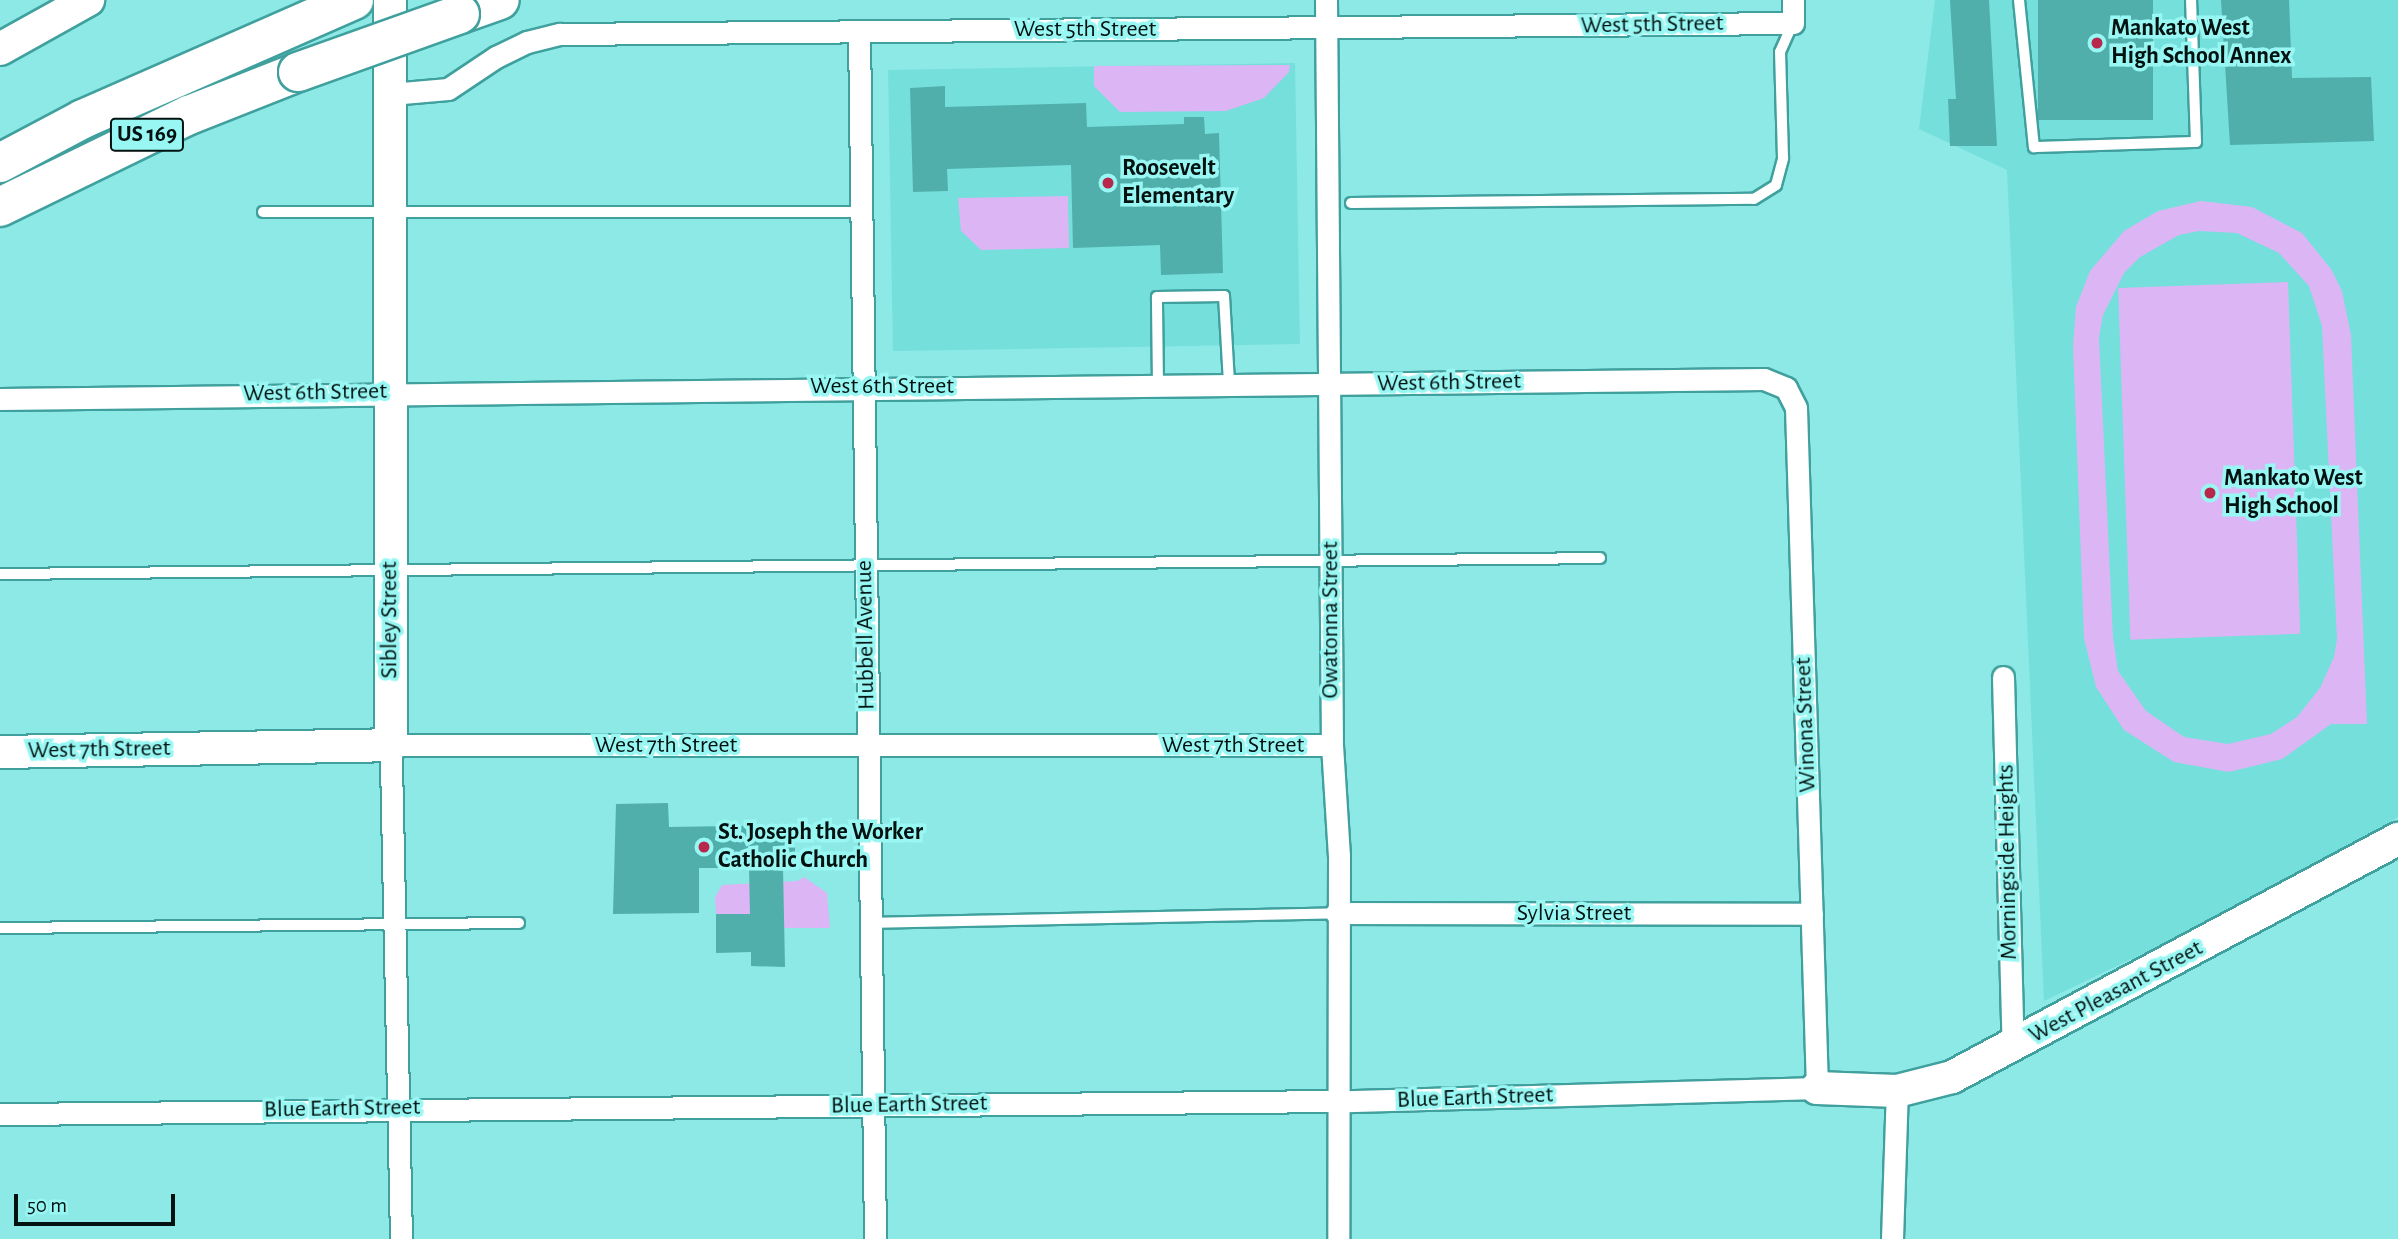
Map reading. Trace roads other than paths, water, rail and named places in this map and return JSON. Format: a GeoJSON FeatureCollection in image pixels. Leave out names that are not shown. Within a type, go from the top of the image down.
{"type":"FeatureCollection","features":[{"type":"Feature","properties":{"kind":"highway","name":"US 169"},"geometry":{"type":"LineString","coordinates":[[0,163],[83,119],[296,27],[381,1]]}},
{"type":"Feature","properties":{"kind":"highway","name":"US 169"},"geometry":{"type":"LineString","coordinates":[[0,207],[189,116],[298,72],[490,5]]}},
{"type":"Feature","properties":{"kind":"main road"},"geometry":{"type":"LineString","coordinates":[[0,49],[88,0]]}},
{"type":"Feature","properties":{"kind":"main road","name":"Sibley Street"},"geometry":{"type":"LineString","coordinates":[[381,1],[391,94],[388,211],[391,745]]}},
{"type":"Feature","properties":{"kind":"main road","name":"West 7th Street"},"geometry":{"type":"LineString","coordinates":[[0,752],[391,745]]}},
{"type":"Feature","properties":{"kind":"main road","name":"West Pleasant Street"},"geometry":{"type":"LineString","coordinates":[[1817,1088],[1897,1091],[1952,1077],[2013,1047],[2398,839]]}},
{"type":"Feature","properties":{"kind":"street","name":"Owatonna Street"},"geometry":{"type":"LineString","coordinates":[[1326,0],[1332,745],[1339,857],[1336,913],[1338,1239]]}},
{"type":"Feature","properties":{"kind":"street"},"geometry":{"type":"LineString","coordinates":[[1793,0],[1793,23]]}},
{"type":"Feature","properties":{"kind":"street","name":"West 5th Street"},"geometry":{"type":"LineString","coordinates":[[391,94],[448,89],[506,52],[560,34],[1326,30],[1793,23]]}},
{"type":"Feature","properties":{"kind":"street","name":"Hubbell Avenue"},"geometry":{"type":"LineString","coordinates":[[859,31],[861,387],[876,1239]]}},
{"type":"Feature","properties":{"kind":"street","name":"West 6th Street"},"geometry":{"type":"LineString","coordinates":[[0,399],[390,391],[1764,379]]}},
{"type":"Feature","properties":{"kind":"street","name":"Winona Street"},"geometry":{"type":"LineString","coordinates":[[1764,379],[1786,388],[1796,408],[1817,1088]]}},
{"type":"Feature","properties":{"kind":"street","name":"Morningside Heights"},"geometry":{"type":"LineString","coordinates":[[2003,677],[2013,1047]]}},
{"type":"Feature","properties":{"kind":"street","name":"West 7th Street"},"geometry":{"type":"LineString","coordinates":[[391,745],[868,748],[1332,745]]}},
{"type":"Feature","properties":{"kind":"street","name":"Sibley Street"},"geometry":{"type":"LineString","coordinates":[[391,745],[401,1239]]}},
{"type":"Feature","properties":{"kind":"street","name":"Sylvia Street"},"geometry":{"type":"LineString","coordinates":[[1336,913],[1812,914]]}},
{"type":"Feature","properties":{"kind":"street","name":"Blue Earth Street"},"geometry":{"type":"LineString","coordinates":[[0,1114],[398,1107],[1338,1101],[1817,1088]]}},
{"type":"Feature","properties":{"kind":"street"},"geometry":{"type":"LineString","coordinates":[[1892,1239],[1897,1091]]}},
{"type":"Feature","properties":{"kind":"lane"},"geometry":{"type":"LineString","coordinates":[[2019,0],[2034,147],[2196,142],[2191,0]]}},
{"type":"Feature","properties":{"kind":"lane"},"geometry":{"type":"LineString","coordinates":[[1351,203],[1754,199],[1776,185],[1783,158],[1780,52],[1793,23]]}},
{"type":"Feature","properties":{"kind":"lane"},"geometry":{"type":"LineString","coordinates":[[263,212],[860,212]]}},
{"type":"Feature","properties":{"kind":"lane"},"geometry":{"type":"LineString","coordinates":[[1158,385],[1157,297],[1224,296],[1229,384]]}},
{"type":"Feature","properties":{"kind":"lane"},"geometry":{"type":"LineString","coordinates":[[0,574],[1600,558]]}},
{"type":"Feature","properties":{"kind":"lane"},"geometry":{"type":"LineString","coordinates":[[870,923],[1336,913]]}},
{"type":"Feature","properties":{"kind":"lane"},"geometry":{"type":"LineString","coordinates":[[0,928],[519,923]]}},
{"type":"Feature","properties":{"kind":"place","name":"Mankato West High School Annex"},"geometry":{"type":"Point","coordinates":[2097,43]}},
{"type":"Feature","properties":{"kind":"place","name":"Roosevelt Elementary"},"geometry":{"type":"Point","coordinates":[1108,183]}},
{"type":"Feature","properties":{"kind":"place","name":"Mankato West High School"},"geometry":{"type":"Point","coordinates":[2210,493]}},
{"type":"Feature","properties":{"kind":"place","name":"St. Joseph the Worker Catholic Church"},"geometry":{"type":"Point","coordinates":[704,847]}}]}
